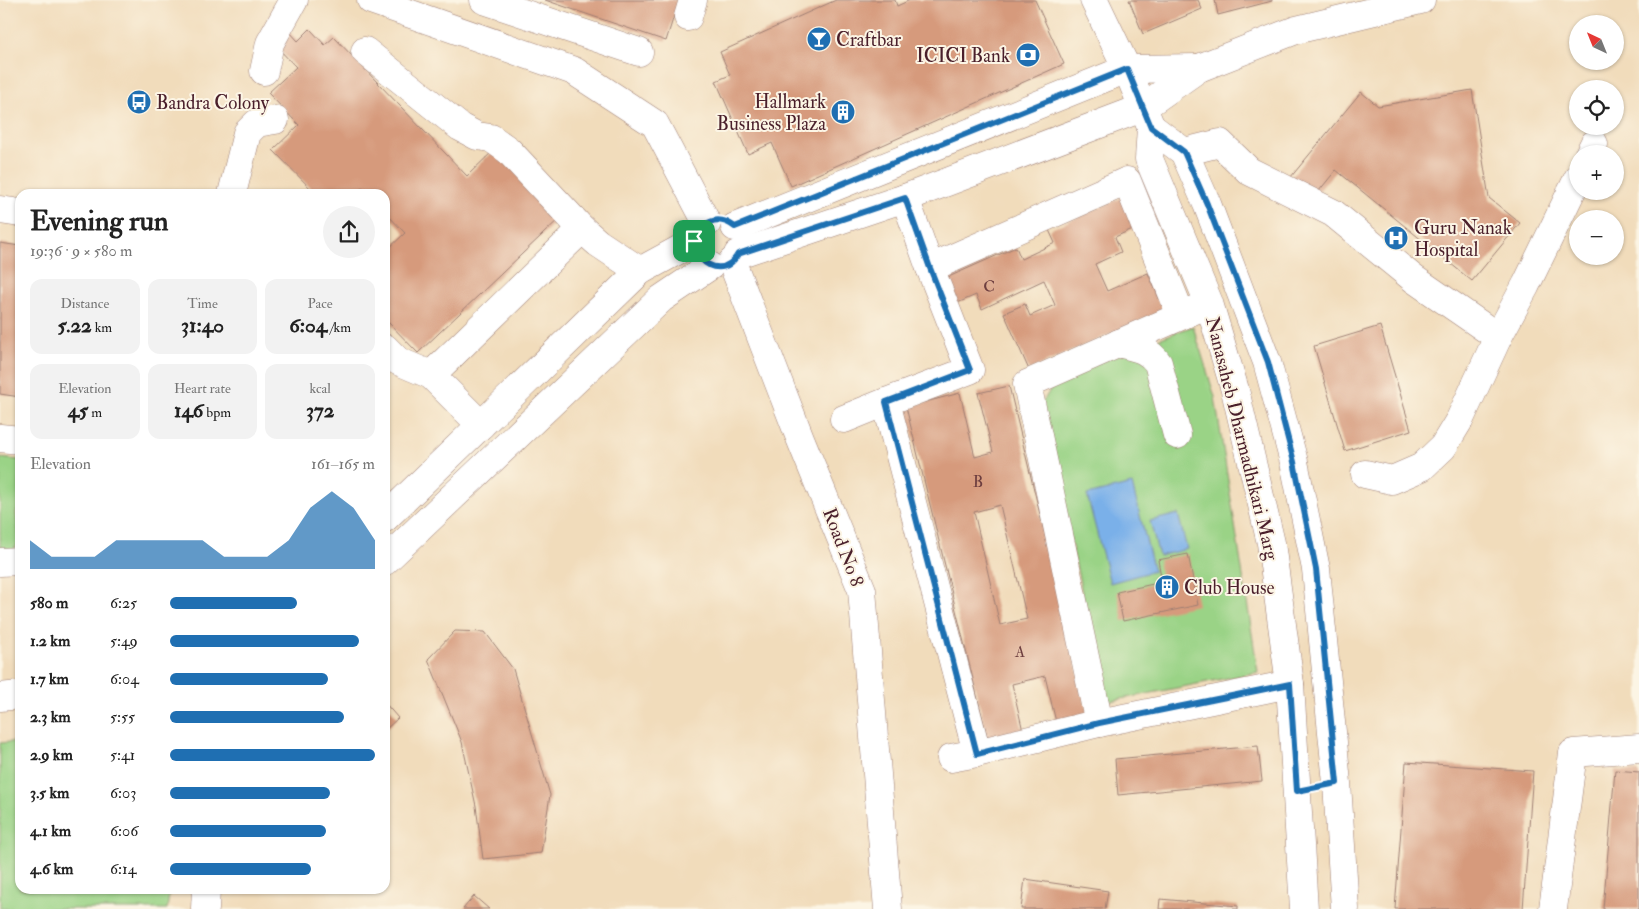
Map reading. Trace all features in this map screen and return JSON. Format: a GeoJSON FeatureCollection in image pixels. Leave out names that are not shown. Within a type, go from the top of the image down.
{"type":"FeatureCollection","features":[{"type":"Feature","properties":{"kind":"street"},"geometry":{"type":"LineString","coordinates":[[264,71],[270,43],[294,0]]}},
{"type":"Feature","properties":{"kind":"street"},"geometry":{"type":"LineString","coordinates":[[371,0],[574,72],[655,124],[701,232],[697,255],[703,262],[727,261]]}},
{"type":"Feature","properties":{"kind":"street"},"geometry":{"type":"LineString","coordinates":[[484,0],[639,52]]}},
{"type":"Feature","properties":{"kind":"street"},"geometry":{"type":"LineString","coordinates":[[1094,0],[1127,69],[1146,118]]}},
{"type":"Feature","properties":{"kind":"street"},"geometry":{"type":"LineString","coordinates":[[735,227],[1127,69],[1199,68],[1296,30],[1421,0]]}},
{"type":"Feature","properties":{"kind":"street"},"geometry":{"type":"LineString","coordinates":[[365,51],[460,127],[478,136],[491,138],[508,150],[582,229],[640,271]]}},
{"type":"Feature","properties":{"kind":"street"},"geometry":{"type":"LineString","coordinates":[[390,556],[661,299],[727,261],[905,198],[1146,118],[1199,68]]}},
{"type":"Feature","properties":{"kind":"street","name":"Nanasaheb Dharmadhikari Marg"},"geometry":{"type":"LineString","coordinates":[[1146,118],[1184,152],[1207,204],[1268,362],[1294,462],[1316,569],[1337,783],[1345,909]]}},
{"type":"Feature","properties":{"kind":"street","name":"Nanasaheb Dharmadhikari Marg"},"geometry":{"type":"LineString","coordinates":[[1146,118],[1149,159],[1210,303],[1234,390],[1271,543],[1290,684],[1304,909]]}},
{"type":"Feature","properties":{"kind":"street"},"geometry":{"type":"LineString","coordinates":[[233,189],[247,133],[258,123],[275,120]]}},
{"type":"Feature","properties":{"kind":"street"},"geometry":{"type":"LineString","coordinates":[[1184,152],[1220,143],[1249,171],[1333,213],[1414,280],[1498,337]]}},
{"type":"Feature","properties":{"kind":"street"},"geometry":{"type":"LineString","coordinates":[[930,268],[1127,181],[1181,315]]}},
{"type":"Feature","properties":{"kind":"street"},"geometry":{"type":"LineString","coordinates":[[1365,474],[1392,480],[1422,467],[1443,447],[1460,419],[1498,337],[1526,285],[1569,197]]}},
{"type":"Feature","properties":{"kind":"street"},"geometry":{"type":"LineString","coordinates":[[844,419],[970,370],[905,198]]}},
{"type":"Feature","properties":{"kind":"street"},"geometry":{"type":"LineString","coordinates":[[0,210],[15,213]]}},
{"type":"Feature","properties":{"kind":"street"},"geometry":{"type":"LineString","coordinates":[[424,524],[394,509],[640,271],[701,232],[714,220],[729,222],[735,227],[742,241],[727,261]]}},
{"type":"Feature","properties":{"kind":"street"},"geometry":{"type":"LineString","coordinates":[[431,375],[582,229]]}},
{"type":"Feature","properties":{"kind":"street","name":"Road No 8"},"geometry":{"type":"LineString","coordinates":[[727,261],[862,590],[888,909]]}},
{"type":"Feature","properties":{"kind":"street"},"geometry":{"type":"LineString","coordinates":[[1098,716],[1027,384],[1210,303]]}},
{"type":"Feature","properties":{"kind":"street"},"geometry":{"type":"LineString","coordinates":[[575,335],[598,358]]}},
{"type":"Feature","properties":{"kind":"street"},"geometry":{"type":"LineString","coordinates":[[1119,343],[1143,350],[1151,354],[1158,362],[1177,435]]}},
{"type":"Feature","properties":{"kind":"street"},"geometry":{"type":"LineString","coordinates":[[1226,362],[1263,350]]}},
{"type":"Feature","properties":{"kind":"street"},"geometry":{"type":"LineString","coordinates":[[390,353],[398,361],[431,375],[481,425]]}},
{"type":"Feature","properties":{"kind":"street"},"geometry":{"type":"LineString","coordinates":[[886,402],[977,754]]}},
{"type":"Feature","properties":{"kind":"street"},"geometry":{"type":"LineString","coordinates":[[0,438],[15,440]]}},
{"type":"Feature","properties":{"kind":"street"},"geometry":{"type":"LineString","coordinates":[[0,562],[15,561]]}},
{"type":"Feature","properties":{"kind":"street"},"geometry":{"type":"LineString","coordinates":[[1098,716],[1290,684]]}},
{"type":"Feature","properties":{"kind":"street"},"geometry":{"type":"LineString","coordinates":[[951,758],[977,754],[1169,695]]}},
{"type":"Feature","properties":{"kind":"street"},"geometry":{"type":"LineString","coordinates":[[0,697],[15,696]]}},
{"type":"Feature","properties":{"kind":"street"},"geometry":{"type":"LineString","coordinates":[[1553,909],[1573,753],[1639,748]]}},
{"type":"Feature","properties":{"kind":"street"},"geometry":{"type":"LineString","coordinates":[[1297,791],[1337,783]]}},
{"type":"Feature","properties":{"kind":"street"},"geometry":{"type":"LineString","coordinates":[[204,909],[206,894]]}},
{"type":"Feature","properties":{"kind":"green space"},"geometry":{"type":"Polygon","coordinates":[[[1193,326],[1215,397],[1258,672],[1106,702],[1041,405],[1058,377],[1193,326]]]}},
{"type":"Feature","properties":{"kind":"green space"},"geometry":{"type":"Polygon","coordinates":[[[0,458],[15,460],[15,548],[12,553],[0,555],[0,458]]]}},
{"type":"Feature","properties":{"kind":"green space"},"geometry":{"type":"Polygon","coordinates":[[[15,742],[15,894],[169,894],[167,909],[0,909],[0,743],[15,742]]]}},
{"type":"Feature","properties":{"kind":"water"},"geometry":{"type":"Polygon","coordinates":[[[1132,484],[1154,571],[1110,583],[1087,495],[1132,484]]]}},
{"type":"Feature","properties":{"kind":"water"},"geometry":{"type":"Polygon","coordinates":[[[1178,514],[1187,549],[1159,556],[1150,521],[1178,514]]]}},
{"type":"Feature","properties":{"kind":"building"},"geometry":{"type":"Polygon","coordinates":[[[545,0],[679,0],[666,41],[545,0]]]}},
{"type":"Feature","properties":{"kind":"building","name":"Hallmark Business Plaza"},"geometry":{"type":"Polygon","coordinates":[[[836,0],[895,0],[897,6],[910,0],[1035,0],[1064,64],[791,186],[772,143],[748,154],[716,81],[730,75],[720,52],[836,0]]]}},
{"type":"Feature","properties":{"kind":"building"},"geometry":{"type":"Polygon","coordinates":[[[1129,0],[1198,0],[1202,9],[1143,34],[1129,0]]]}},
{"type":"Feature","properties":{"kind":"building"},"geometry":{"type":"Polygon","coordinates":[[[1215,0],[1272,0],[1272,1],[1218,15],[1215,0]]]}},
{"type":"Feature","properties":{"kind":"building"},"geometry":{"type":"Polygon","coordinates":[[[310,29],[325,45],[334,37],[467,176],[497,147],[563,215],[418,353],[390,324],[390,247],[405,233],[390,217],[390,189],[311,189],[273,150],[299,125],[268,93],[296,67],[274,44],[289,31],[298,41],[310,29]]]}},
{"type":"Feature","properties":{"kind":"building"},"geometry":{"type":"Polygon","coordinates":[[[1472,90],[1489,198],[1520,223],[1472,281],[1336,170],[1314,197],[1290,178],[1361,92],[1378,106],[1472,90]]]}},
{"type":"Feature","properties":{"kind":"building"},"geometry":{"type":"Polygon","coordinates":[[[1125,196],[1139,226],[1115,237],[1121,252],[1095,264],[1107,291],[1148,273],[1164,310],[1029,370],[1004,313],[1025,304],[1030,316],[1055,305],[1044,280],[982,309],[976,295],[955,304],[944,279],[1016,247],[1021,259],[1055,243],[1049,230],[1125,196]]]}},
{"type":"Feature","properties":{"kind":"building"},"geometry":{"type":"Polygon","coordinates":[[[0,243],[15,245],[15,396],[0,394],[0,243]]]}},
{"type":"Feature","properties":{"kind":"building"},"geometry":{"type":"Polygon","coordinates":[[[1380,326],[1411,430],[1345,451],[1314,346],[1380,326]]]}},
{"type":"Feature","properties":{"kind":"building"},"geometry":{"type":"Polygon","coordinates":[[[1009,386],[1088,714],[1056,722],[1045,676],[1012,684],[1023,731],[988,740],[906,407],[960,393],[975,457],[993,452],[978,393],[1009,386]],[[1000,505],[974,512],[1000,625],[1027,619],[1000,505]]]}},
{"type":"Feature","properties":{"kind":"building","name":"Club House"},"geometry":{"type":"Polygon","coordinates":[[[1188,554],[1198,605],[1123,621],[1117,592],[1162,582],[1158,560],[1188,554]]]}},
{"type":"Feature","properties":{"kind":"building"},"geometry":{"type":"Polygon","coordinates":[[[455,631],[485,632],[513,669],[550,795],[541,853],[483,859],[476,806],[462,742],[428,659],[455,631]]]}},
{"type":"Feature","properties":{"kind":"building"},"geometry":{"type":"Polygon","coordinates":[[[390,709],[398,718],[390,725],[390,709]]]}},
{"type":"Feature","properties":{"kind":"building"},"geometry":{"type":"Polygon","coordinates":[[[1258,746],[1262,781],[1118,795],[1115,759],[1258,746]]]}},
{"type":"Feature","properties":{"kind":"building"},"geometry":{"type":"Polygon","coordinates":[[[1406,762],[1533,771],[1523,909],[1395,909],[1406,762]]]}},
{"type":"Feature","properties":{"kind":"building"},"geometry":{"type":"Polygon","coordinates":[[[1615,770],[1639,772],[1639,909],[1603,909],[1615,770]]]}},
{"type":"Feature","properties":{"kind":"building"},"geometry":{"type":"Polygon","coordinates":[[[1025,879],[1108,891],[1105,909],[1021,909],[1025,879]]]}},
{"type":"Feature","properties":{"kind":"building"},"geometry":{"type":"Polygon","coordinates":[[[474,896],[489,909],[463,909],[474,896]]]}},
{"type":"Feature","properties":{"kind":"building"},"geometry":{"type":"Polygon","coordinates":[[[1160,899],[1238,906],[1238,909],[1159,909],[1160,899]]]}},
{"type":"Feature","properties":{"kind":"place","name":"Craftbar"},"geometry":{"type":"Point","coordinates":[819,39]}},
{"type":"Feature","properties":{"kind":"place","name":"ICICI Bank"},"geometry":{"type":"Point","coordinates":[1028,55]}},
{"type":"Feature","properties":{"kind":"place","name":"Bandra Colony"},"geometry":{"type":"Point","coordinates":[139,102]}},
{"type":"Feature","properties":{"kind":"place","name":"Hallmark Business Plaza"},"geometry":{"type":"Point","coordinates":[843,112]}},
{"type":"Feature","properties":{"kind":"place","name":"Guru Nanak Hospital"},"geometry":{"type":"Point","coordinates":[1396,238]}},
{"type":"Feature","properties":{"kind":"place","name":"Club House"},"geometry":{"type":"Point","coordinates":[1167,587]}},
{"type":"Feature","properties":{"kind":"route"},"geometry":{"type":"LineString","coordinates":[[1127,69],[1151,127],[1184,152],[1207,204],[1268,362],[1294,462],[1316,569],[1337,783],[1297,791],[1290,684],[1099,723],[977,754],[886,402],[970,370],[905,198],[738,254],[726,266],[710,266],[703,262],[697,255],[694,241],[701,227],[714,220],[729,222],[735,227],[1127,69]]}}]}
